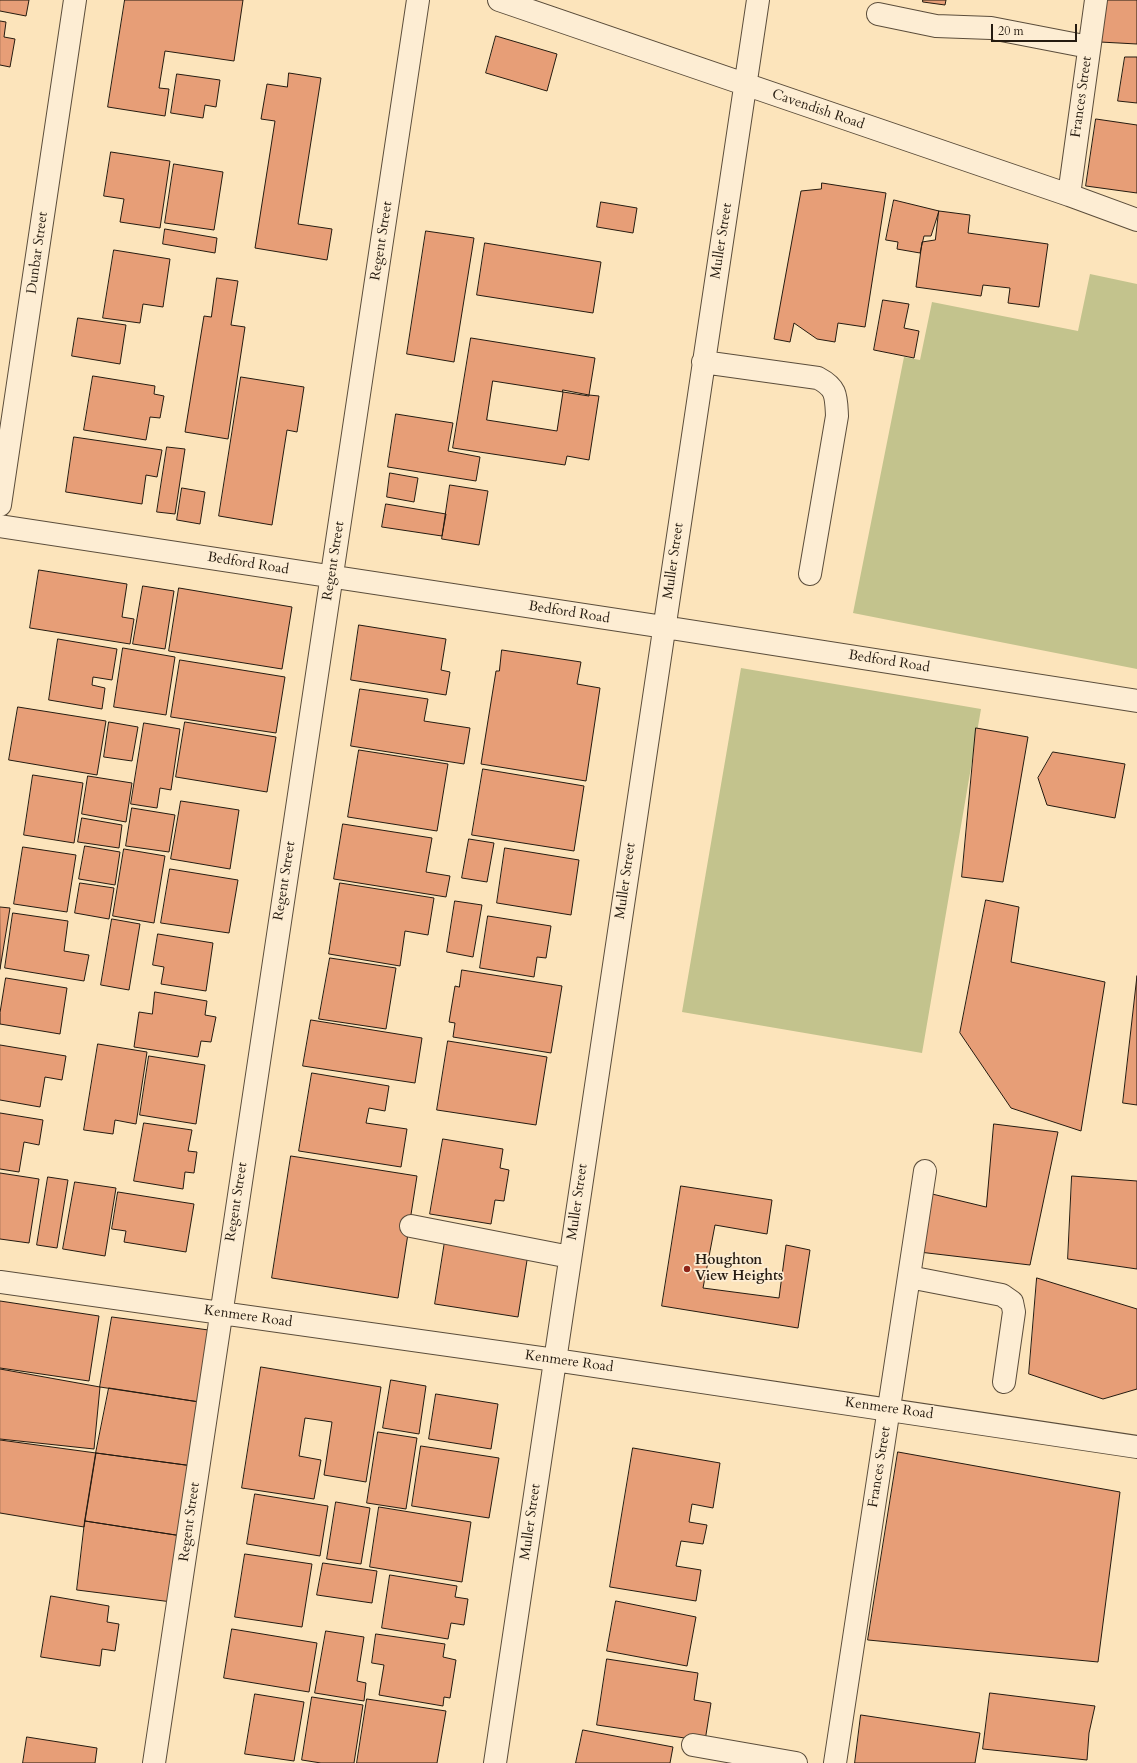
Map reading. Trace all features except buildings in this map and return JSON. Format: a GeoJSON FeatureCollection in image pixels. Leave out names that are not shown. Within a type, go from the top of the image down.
{"type":"FeatureCollection","features":[{"type":"Feature","properties":{"kind":"street","name":"Dunbar Street"},"geometry":{"type":"LineString","coordinates":[[0,505],[75,0]]}},
{"type":"Feature","properties":{"kind":"street","name":"Regent Street"},"geometry":{"type":"LineString","coordinates":[[154,1763],[220,1313],[418,0]]}},
{"type":"Feature","properties":{"kind":"street","name":"Cavendish Road"},"geometry":{"type":"LineString","coordinates":[[499,0],[1068,194],[1137,220]]}},
{"type":"Feature","properties":{"kind":"street","name":"Muller Street"},"geometry":{"type":"LineString","coordinates":[[495,1763],[758,0]]}},
{"type":"Feature","properties":{"kind":"street","name":"Frances Street"},"geometry":{"type":"LineString","coordinates":[[1068,194],[1096,0]]}},
{"type":"Feature","properties":{"kind":"street"},"geometry":{"type":"LineString","coordinates":[[878,14],[936,26],[991,28],[1090,47]]}},
{"type":"Feature","properties":{"kind":"street"},"geometry":{"type":"LineString","coordinates":[[703,362],[818,378],[829,384],[836,394],[837,416],[810,574]]}},
{"type":"Feature","properties":{"kind":"street","name":"Bedford Road"},"geometry":{"type":"LineString","coordinates":[[0,526],[1137,701]]}},
{"type":"Feature","properties":{"kind":"street","name":"Frances Street"},"geometry":{"type":"LineString","coordinates":[[835,1763],[925,1171]]}},
{"type":"Feature","properties":{"kind":"street"},"geometry":{"type":"LineString","coordinates":[[410,1226],[570,1257]]}},
{"type":"Feature","properties":{"kind":"street"},"geometry":{"type":"LineString","coordinates":[[909,1277],[1002,1295],[1012,1302],[1014,1312],[1004,1382]]}},
{"type":"Feature","properties":{"kind":"street","name":"Kenmere Road"},"geometry":{"type":"LineString","coordinates":[[0,1282],[555,1360],[1137,1447]]}},
{"type":"Feature","properties":{"kind":"street"},"geometry":{"type":"LineString","coordinates":[[693,1745],[796,1763]]}},
{"type":"Feature","properties":{"kind":"green space"},"geometry":{"type":"Polygon","coordinates":[[[1090,274],[1137,284],[1137,669],[853,613],[904,357],[920,360],[932,302],[1078,331],[1090,274]]]}},
{"type":"Feature","properties":{"kind":"green space"},"geometry":{"type":"Polygon","coordinates":[[[741,668],[981,709],[922,1053],[682,1012],[741,668]]]}},
{"type":"Feature","properties":{"kind":"place","name":"Houghton View Heights"},"geometry":{"type":"Point","coordinates":[687,1269]}}]}
